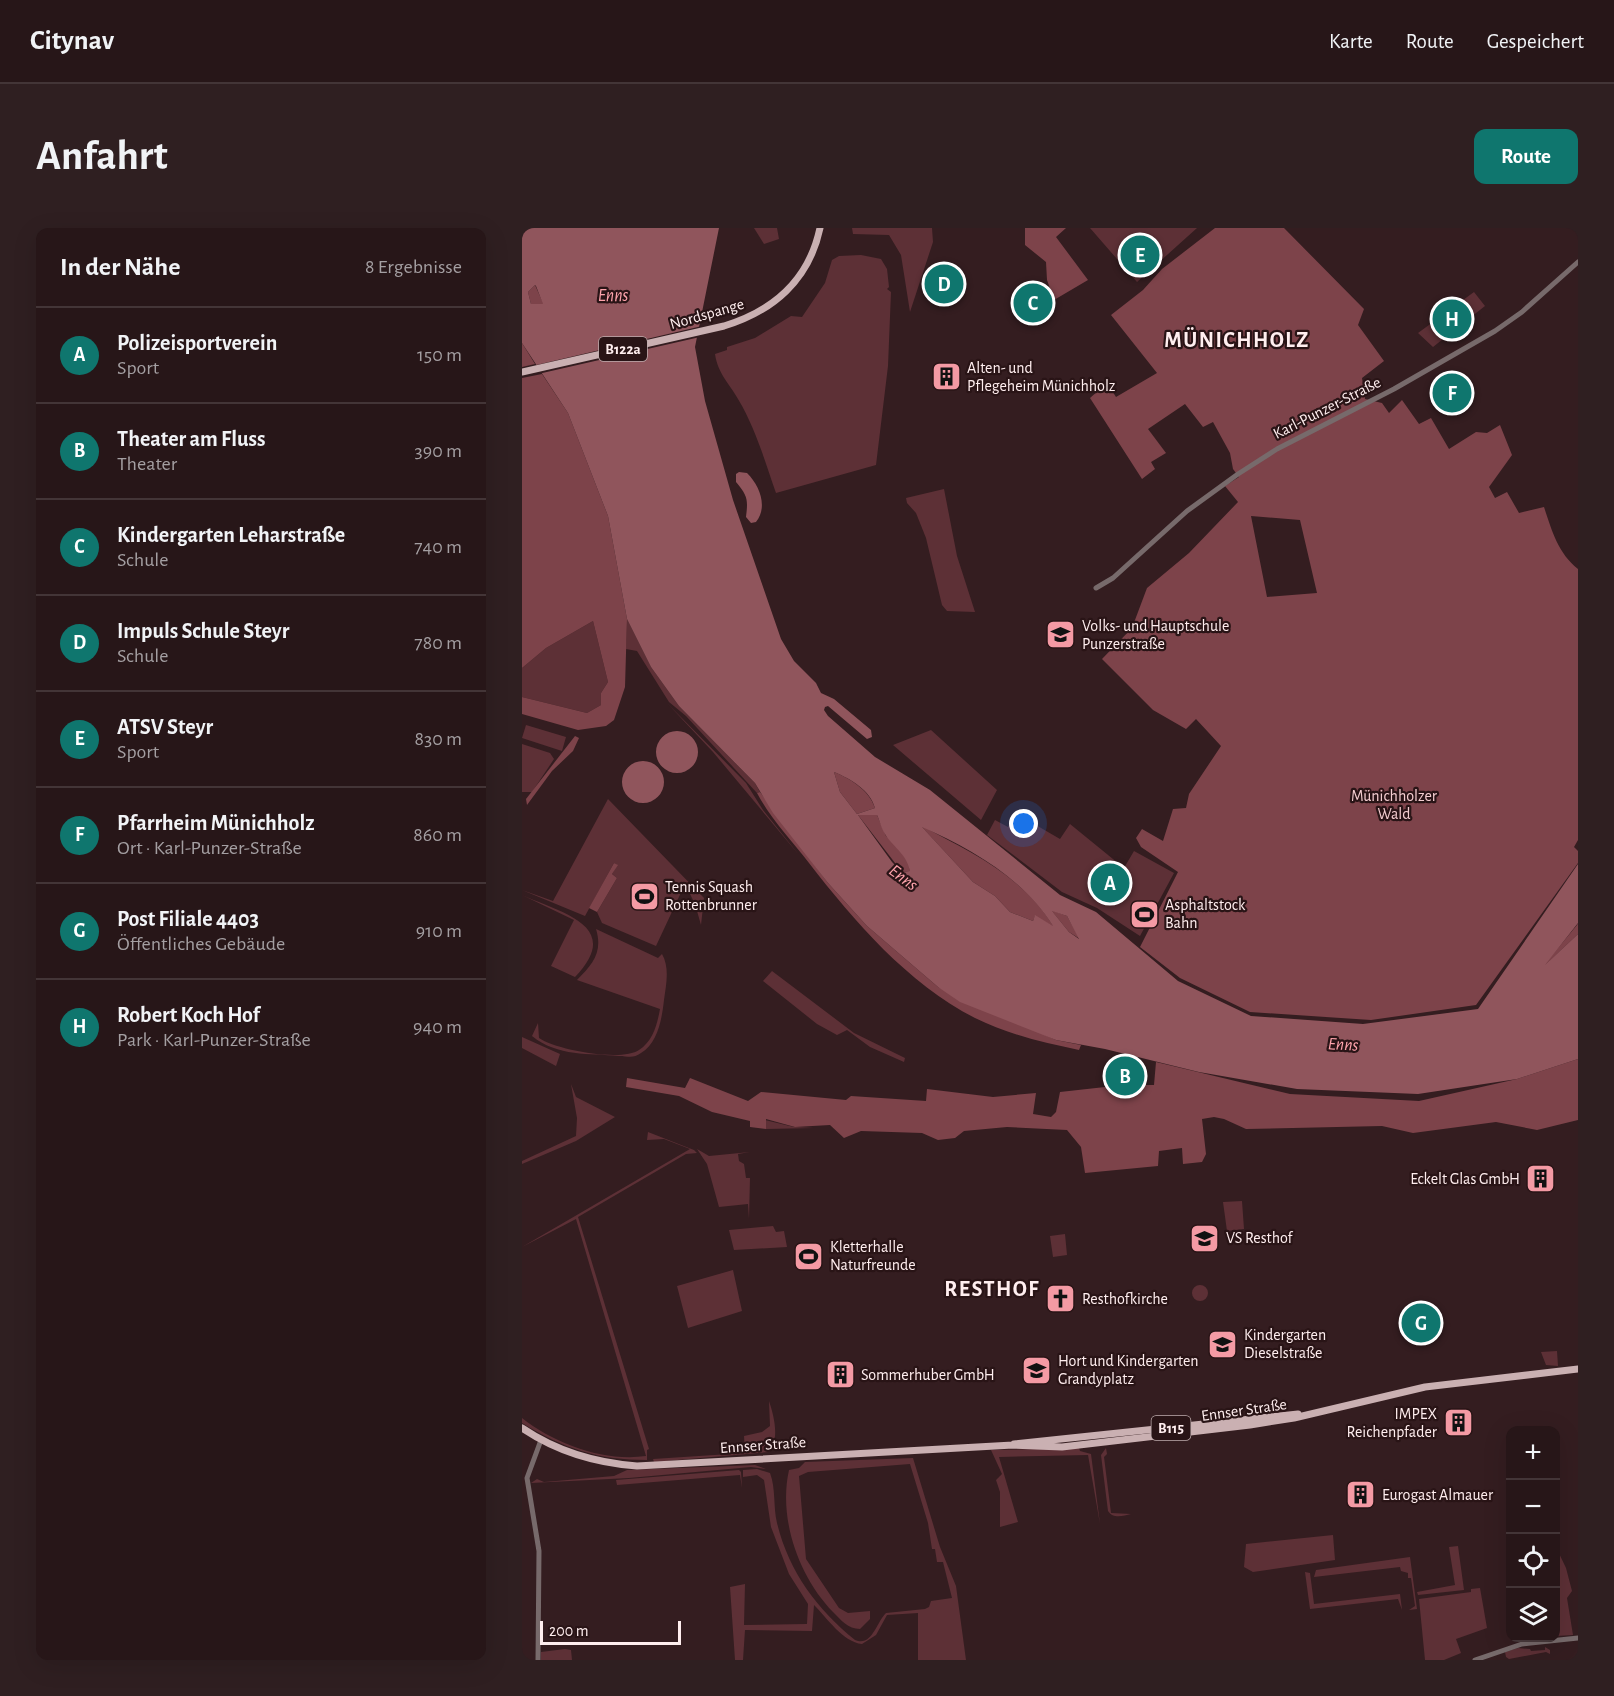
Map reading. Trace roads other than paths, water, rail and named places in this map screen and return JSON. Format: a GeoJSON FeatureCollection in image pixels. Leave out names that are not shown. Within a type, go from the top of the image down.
{"type":"FeatureCollection","features":[{"type":"Feature","properties":{"kind":"main road","name":"Nordspange"},"geometry":{"type":"LineString","coordinates":[[522,372],[724,326],[763,310],[786,292],[807,266],[820,228]]}},
{"type":"Feature","properties":{"kind":"main road","name":"Ennser Straße"},"geometry":{"type":"LineString","coordinates":[[522,1428],[542,1440],[592,1459],[637,1466],[1013,1445],[1045,1448],[1107,1443],[1250,1425],[1419,1388],[1578,1369]]}},
{"type":"Feature","properties":{"kind":"street","name":"Karl-Punzer-Straße"},"geometry":{"type":"LineString","coordinates":[[1096,588],[1113,578],[1196,503],[1238,474],[1277,449],[1394,389],[1495,331],[1522,312],[1578,262]]}},
{"type":"Feature","properties":{"kind":"street"},"geometry":{"type":"LineString","coordinates":[[538,1660],[539,1551],[525,1477],[542,1440]]}},
{"type":"Feature","properties":{"kind":"street"},"geometry":{"type":"LineString","coordinates":[[1475,1660],[1522,1644],[1578,1638]]}},
{"type":"Feature","properties":{"kind":"water","name":"Enns"},"geometry":{"type":"Polygon","coordinates":[[[522,228],[719,228],[695,347],[705,401],[733,500],[781,639],[794,661],[816,683],[821,693],[834,699],[871,730],[872,737],[867,739],[828,706],[824,710],[828,716],[875,757],[930,790],[1060,895],[1096,912],[1178,981],[1251,1016],[1363,1024],[1478,1009],[1578,864],[1578,923],[1545,965],[1578,934],[1578,1059],[1517,1079],[1418,1094],[1297,1089],[1199,1072],[1105,1049],[1056,1040],[960,1002],[938,987],[867,926],[828,883],[773,813],[755,783],[679,706],[651,667],[627,619],[608,516],[568,413],[522,343],[522,228]],[[535,285],[528,292],[531,304],[543,304],[535,285]],[[834,772],[840,792],[857,814],[875,808],[869,796],[859,786],[834,772]],[[858,815],[892,862],[902,872],[910,871],[906,860],[884,832],[877,815],[858,815]],[[922,827],[973,882],[995,896],[1010,912],[1033,921],[1035,915],[1053,926],[1027,894],[995,867],[959,845],[922,827]],[[1052,911],[1069,932],[1079,939],[1067,916],[1052,911]]]}},
{"type":"Feature","properties":{"kind":"water"},"geometry":{"type":"Polygon","coordinates":[[[747,473],[759,490],[762,503],[760,516],[756,522],[751,523],[746,517],[746,498],[736,482],[736,474],[747,473]]]}},
{"type":"Feature","properties":{"kind":"water"},"geometry":{"type":"Polygon","coordinates":[[[677,731],[692,737],[698,752],[692,767],[677,773],[662,767],[656,752],[662,737],[677,731]]]}},
{"type":"Feature","properties":{"kind":"water"},"geometry":{"type":"Polygon","coordinates":[[[643,761],[658,767],[664,782],[658,797],[643,803],[628,797],[622,782],[628,767],[643,761]]]}},
{"type":"Feature","properties":{"kind":"place","name":"ATSV Steyr"},"geometry":{"type":"Point","coordinates":[1140,255]}},
{"type":"Feature","properties":{"kind":"place","name":"Impuls Schule Steyr"},"geometry":{"type":"Point","coordinates":[944,284]}},
{"type":"Feature","properties":{"kind":"place","name":"Kindergarten Leharstraße"},"geometry":{"type":"Point","coordinates":[1033,303]}},
{"type":"Feature","properties":{"kind":"place","name":"Robert Koch Hof"},"geometry":{"type":"Point","coordinates":[1452,319]}},
{"type":"Feature","properties":{"kind":"place","name":"Alten- und Pflegeheim Münichholz"},"geometry":{"type":"Point","coordinates":[946,377]}},
{"type":"Feature","properties":{"kind":"place","name":"Pfarrheim Münichholz"},"geometry":{"type":"Point","coordinates":[1452,393]}},
{"type":"Feature","properties":{"kind":"place","name":"Volks- und Hauptschule Punzerstraße"},"geometry":{"type":"Point","coordinates":[1061,635]}},
{"type":"Feature","properties":{"kind":"place","name":"Polizeisportverein"},"geometry":{"type":"Point","coordinates":[1110,883]}},
{"type":"Feature","properties":{"kind":"place","name":"Tennis Squash Rottenbrunner"},"geometry":{"type":"Point","coordinates":[644,896]}},
{"type":"Feature","properties":{"kind":"place","name":"Asphaltstock Bahn"},"geometry":{"type":"Point","coordinates":[1144,914]}},
{"type":"Feature","properties":{"kind":"place","name":"Theater am Fluss"},"geometry":{"type":"Point","coordinates":[1125,1076]}},
{"type":"Feature","properties":{"kind":"place","name":"Eckelt Glas GmbH"},"geometry":{"type":"Point","coordinates":[1541,1179]}},
{"type":"Feature","properties":{"kind":"place","name":"VS Resthof"},"geometry":{"type":"Point","coordinates":[1205,1238]}},
{"type":"Feature","properties":{"kind":"place","name":"Kletterhalle Naturfreunde"},"geometry":{"type":"Point","coordinates":[809,1256]}},
{"type":"Feature","properties":{"kind":"place","name":"Resthofkirche"},"geometry":{"type":"Point","coordinates":[1061,1299]}},
{"type":"Feature","properties":{"kind":"place","name":"Post Filiale 4403"},"geometry":{"type":"Point","coordinates":[1421,1323]}},
{"type":"Feature","properties":{"kind":"place","name":"Kindergarten Dieselstraße"},"geometry":{"type":"Point","coordinates":[1223,1344]}},
{"type":"Feature","properties":{"kind":"place","name":"Hort und Kindergarten Grandyplatz"},"geometry":{"type":"Point","coordinates":[1037,1370]}},
{"type":"Feature","properties":{"kind":"place","name":"Sommerhuber GmbH"},"geometry":{"type":"Point","coordinates":[840,1375]}},
{"type":"Feature","properties":{"kind":"place","name":"IMPEX Reichenpfader"},"geometry":{"type":"Point","coordinates":[1458,1423]}},
{"type":"Feature","properties":{"kind":"place","name":"Eurogast Almauer"},"geometry":{"type":"Point","coordinates":[1361,1495]}},
{"type":"Feature","properties":{"kind":"district","name":"MÜNICHHOLZ"},"geometry":{"type":"Point","coordinates":[1237,340]}},
{"type":"Feature","properties":{"kind":"district","name":"RESTHOF"},"geometry":{"type":"Point","coordinates":[992,1289]}},
{"type":"Feature","properties":{"kind":"park label","name":"Münichholzer Wald"},"geometry":{"type":"Point","coordinates":[1394,805]}}]}
